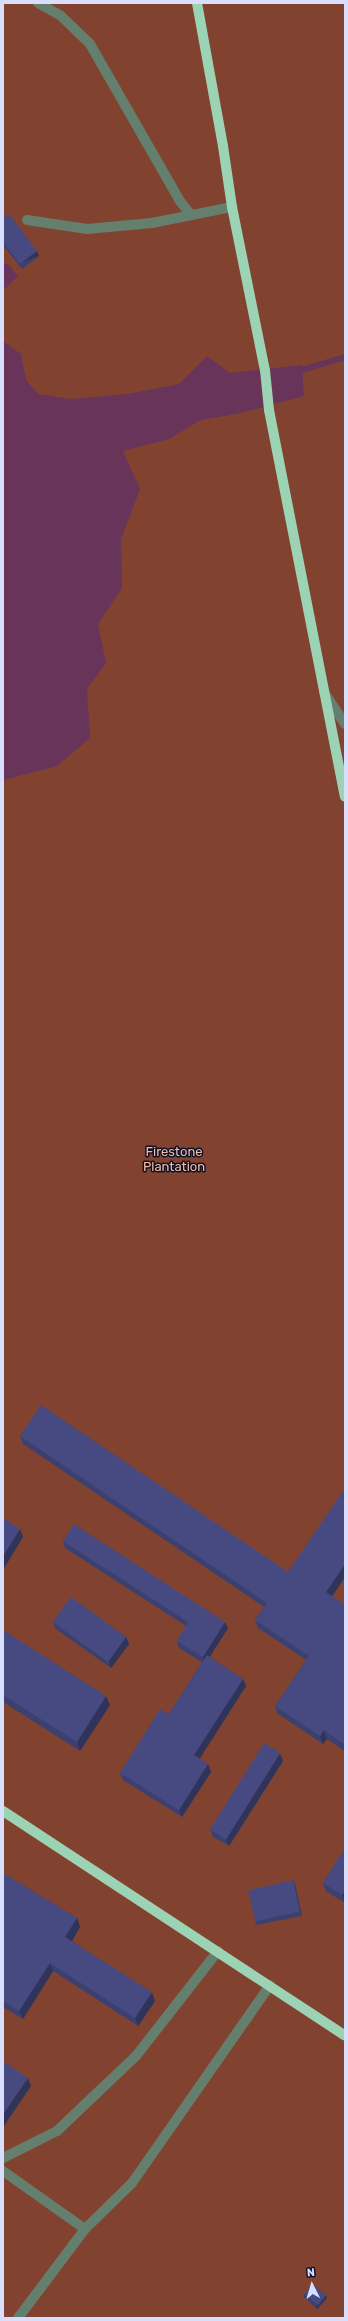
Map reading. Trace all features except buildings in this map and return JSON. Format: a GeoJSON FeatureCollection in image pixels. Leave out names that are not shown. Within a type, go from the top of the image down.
{"type":"FeatureCollection","features":[{"type":"Feature","properties":{"kind":"main road"},"geometry":{"type":"LineString","coordinates":[[197,3],[223,146],[232,207],[265,370],[269,410],[345,797]]}},
{"type":"Feature","properties":{"kind":"main road"},"geometry":{"type":"LineString","coordinates":[[3,1811],[270,1985],[345,2036]]}},
{"type":"Feature","properties":{"kind":"street"},"geometry":{"type":"LineString","coordinates":[[38,3],[60,15],[90,44],[180,202],[190,214]]}},
{"type":"Feature","properties":{"kind":"street"},"geometry":{"type":"LineString","coordinates":[[27,220],[87,229],[152,223],[190,214],[232,207]]}},
{"type":"Feature","properties":{"kind":"street"},"geometry":{"type":"LineString","coordinates":[[323,691],[345,724]]}},
{"type":"Feature","properties":{"kind":"street"},"geometry":{"type":"LineString","coordinates":[[3,2158],[57,2132],[136,2056],[218,1951]]}},
{"type":"Feature","properties":{"kind":"street"},"geometry":{"type":"LineString","coordinates":[[18,2318],[86,2229],[132,2183],[270,1985]]}},
{"type":"Feature","properties":{"kind":"street"},"geometry":{"type":"LineString","coordinates":[[3,2171],[86,2229]]}},
{"type":"Feature","properties":{"kind":"green space","name":"Firestone Plantation"},"geometry":{"type":"Polygon","coordinates":[[[3,3],[345,3],[345,2318],[3,2318],[3,3]]]}},
{"type":"Feature","properties":{"kind":"shaded area"},"geometry":{"type":"Polygon","coordinates":[[[3,264],[8,264],[18,276],[3,291],[3,264]]]}},
{"type":"Feature","properties":{"kind":"shaded area"},"geometry":{"type":"Polygon","coordinates":[[[3,341],[21,354],[26,380],[38,394],[71,399],[128,394],[179,384],[207,356],[230,373],[302,365],[304,396],[241,413],[201,420],[169,439],[123,451],[140,489],[121,539],[122,588],[98,624],[106,663],[87,689],[90,738],[57,766],[3,780],[3,341]]]}},
{"type":"Feature","properties":{"kind":"waterway"},"geometry":{"type":"LineString","coordinates":[[296,372],[345,357]]}}]}
